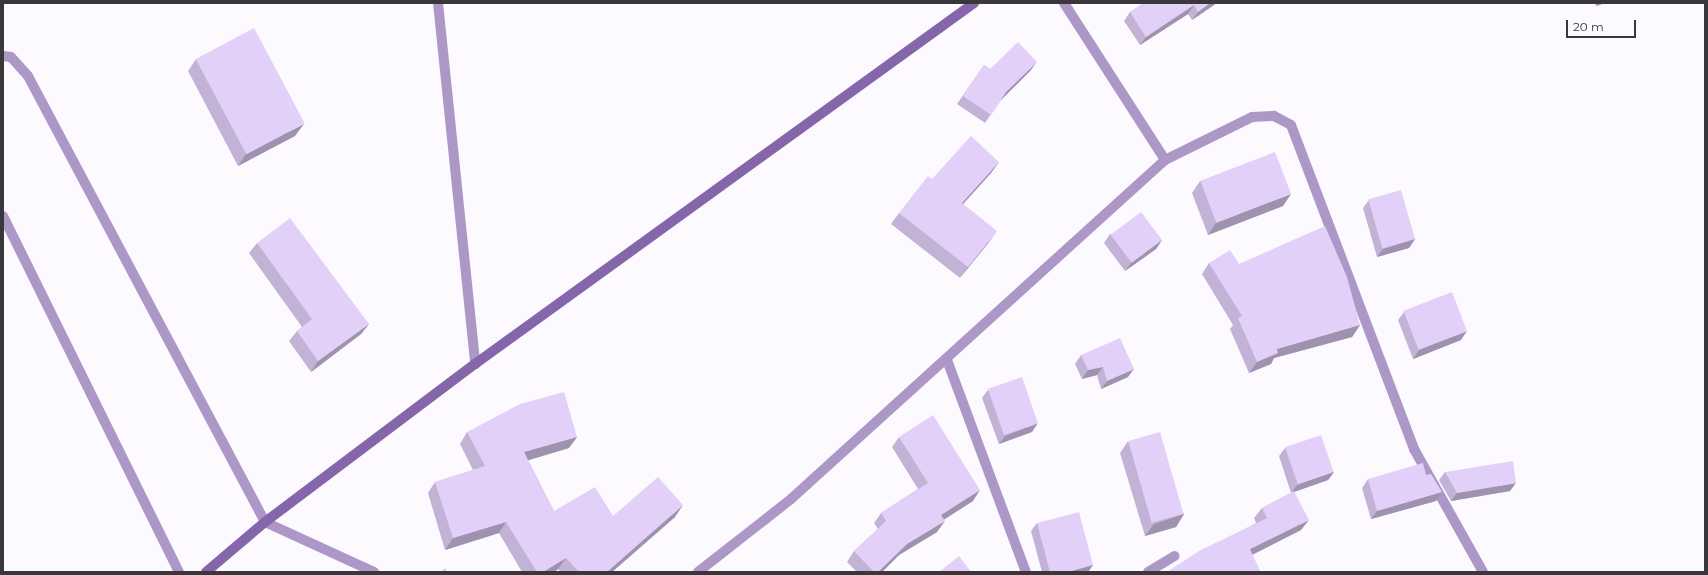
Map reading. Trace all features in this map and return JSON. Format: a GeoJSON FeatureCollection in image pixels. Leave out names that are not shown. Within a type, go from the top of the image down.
{"type":"FeatureCollection","features":[{"type":"Feature","properties":{"kind":"street"},"geometry":{"type":"LineString","coordinates":[[438,3],[475,364]]}},
{"type":"Feature","properties":{"kind":"street"},"geometry":{"type":"LineString","coordinates":[[206,572],[265,522],[475,364],[974,3]]}},
{"type":"Feature","properties":{"kind":"street"},"geometry":{"type":"LineString","coordinates":[[1064,3],[1165,160]]}},
{"type":"Feature","properties":{"kind":"street"},"geometry":{"type":"LineString","coordinates":[[3,56],[11,57],[28,76],[265,522],[374,572]]}},
{"type":"Feature","properties":{"kind":"street"},"geometry":{"type":"LineString","coordinates":[[698,572],[791,499],[947,360],[1165,160],[1252,117],[1274,116],[1291,125],[1414,449],[1483,572]]}},
{"type":"Feature","properties":{"kind":"street"},"geometry":{"type":"LineString","coordinates":[[3,216],[179,572]]}},
{"type":"Feature","properties":{"kind":"street"},"geometry":{"type":"LineString","coordinates":[[947,360],[1026,572]]}},
{"type":"Feature","properties":{"kind":"street"},"geometry":{"type":"LineString","coordinates":[[1148,572],[1175,556]]}},
{"type":"Feature","properties":{"kind":"building"},"geometry":{"type":"Polygon","coordinates":[[[1144,3],[1210,3],[1198,12],[1194,5],[1146,37],[1130,12],[1144,3]]]}},
{"type":"Feature","properties":{"kind":"building"},"geometry":{"type":"Polygon","coordinates":[[[254,28],[305,123],[246,154],[196,59],[254,28]]]}},
{"type":"Feature","properties":{"kind":"building"},"geometry":{"type":"Polygon","coordinates":[[[1018,42],[1037,62],[1006,92],[991,115],[963,96],[984,65],[990,69],[1018,42]]]}},
{"type":"Feature","properties":{"kind":"building"},"geometry":{"type":"Polygon","coordinates":[[[971,136],[999,162],[962,203],[997,231],[968,267],[899,213],[928,176],[932,179],[971,136]]]}},
{"type":"Feature","properties":{"kind":"building"},"geometry":{"type":"Polygon","coordinates":[[[1275,152],[1291,194],[1216,223],[1200,181],[1275,152]]]}},
{"type":"Feature","properties":{"kind":"building"},"geometry":{"type":"Polygon","coordinates":[[[1401,190],[1415,239],[1382,248],[1368,199],[1401,190]]]}},
{"type":"Feature","properties":{"kind":"building"},"geometry":{"type":"Polygon","coordinates":[[[1141,212],[1162,240],[1132,263],[1111,235],[1141,212]]]}},
{"type":"Feature","properties":{"kind":"building"},"geometry":{"type":"Polygon","coordinates":[[[290,218],[369,324],[318,361],[297,331],[312,319],[257,243],[290,218]]]}},
{"type":"Feature","properties":{"kind":"building"},"geometry":{"type":"Polygon","coordinates":[[[1325,226],[1347,277],[1360,325],[1277,349],[1278,353],[1257,362],[1238,318],[1242,316],[1209,263],[1230,250],[1239,264],[1325,226]]]}},
{"type":"Feature","properties":{"kind":"building"},"geometry":{"type":"Polygon","coordinates":[[[1452,292],[1467,331],[1419,350],[1403,311],[1452,292]]]}},
{"type":"Feature","properties":{"kind":"building"},"geometry":{"type":"Polygon","coordinates":[[[1120,338],[1134,369],[1107,381],[1103,367],[1088,370],[1081,355],[1120,338]]]}},
{"type":"Feature","properties":{"kind":"building"},"geometry":{"type":"Polygon","coordinates":[[[1022,377],[1038,423],[1004,435],[988,389],[1022,377]]]}},
{"type":"Feature","properties":{"kind":"building"},"geometry":{"type":"Polygon","coordinates":[[[564,392],[577,437],[524,452],[554,511],[595,487],[613,516],[658,477],[683,505],[607,572],[579,572],[566,558],[543,572],[537,572],[506,522],[453,538],[435,482],[485,466],[467,432],[520,404],[564,392]]]}},
{"type":"Feature","properties":{"kind":"building"},"geometry":{"type":"Polygon","coordinates":[[[933,415],[980,490],[941,515],[945,521],[907,544],[878,572],[874,572],[854,551],[886,521],[881,513],[928,483],[899,437],[933,415]]]}},
{"type":"Feature","properties":{"kind":"building"},"geometry":{"type":"Polygon","coordinates":[[[1160,432],[1183,514],[1152,523],[1128,441],[1160,432]]]}},
{"type":"Feature","properties":{"kind":"building"},"geometry":{"type":"Polygon","coordinates":[[[1321,435],[1334,472],[1298,484],[1285,447],[1321,435]]]}},
{"type":"Feature","properties":{"kind":"building"},"geometry":{"type":"Polygon","coordinates":[[[1513,461],[1516,483],[1457,493],[1445,472],[1513,461]]]}},
{"type":"Feature","properties":{"kind":"building"},"geometry":{"type":"Polygon","coordinates":[[[1423,463],[1426,475],[1431,474],[1442,492],[1377,511],[1368,479],[1423,463]]]}},
{"type":"Feature","properties":{"kind":"building"},"geometry":{"type":"Polygon","coordinates":[[[1294,491],[1309,520],[1250,549],[1260,571],[1167,572],[1199,551],[1267,518],[1262,508],[1294,491]]]}},
{"type":"Feature","properties":{"kind":"building"},"geometry":{"type":"Polygon","coordinates":[[[1079,512],[1093,565],[1068,572],[1050,572],[1037,523],[1079,512]]]}},
{"type":"Feature","properties":{"kind":"building"},"geometry":{"type":"Polygon","coordinates":[[[959,556],[971,572],[939,572],[959,556]]]}},
{"type":"Feature","properties":{"kind":"building"},"geometry":{"type":"Polygon","coordinates":[[[445,568],[448,572],[440,572],[445,568]]]}}]}
